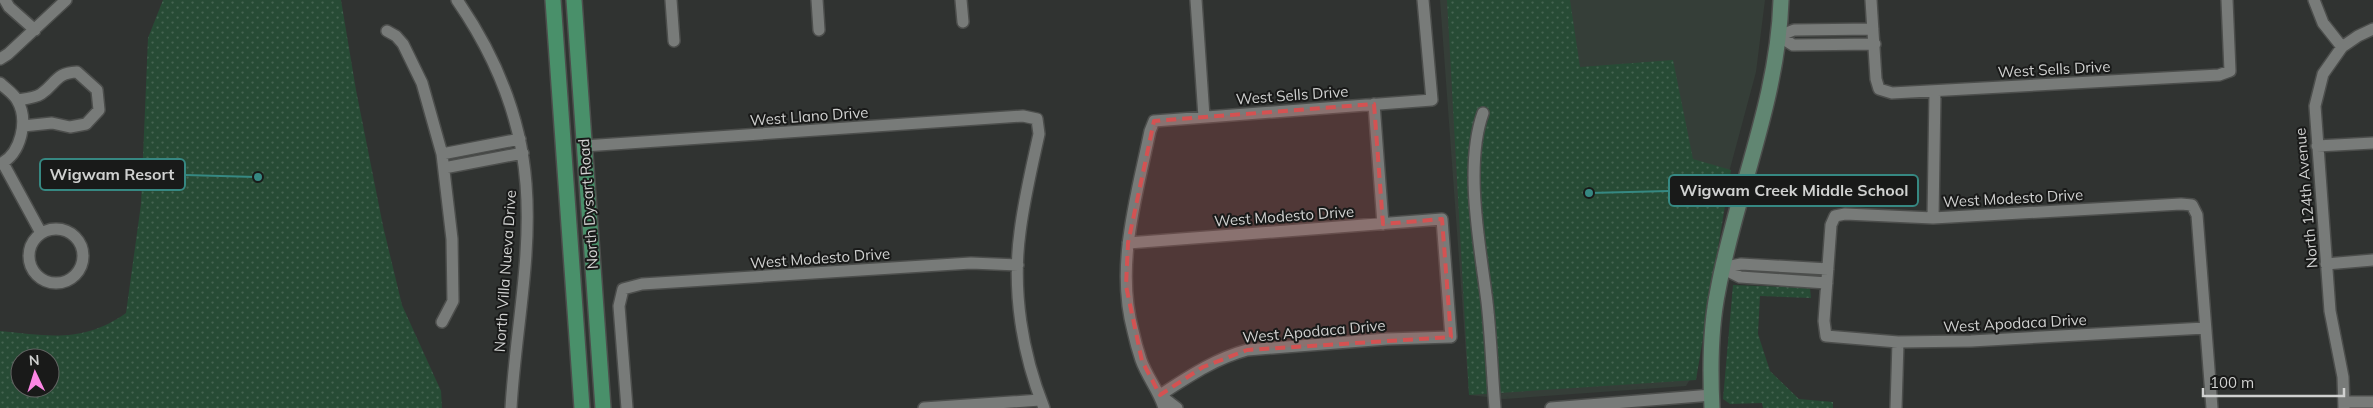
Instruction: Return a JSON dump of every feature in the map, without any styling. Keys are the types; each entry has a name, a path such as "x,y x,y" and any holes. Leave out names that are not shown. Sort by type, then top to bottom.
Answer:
{"main road":[{"name":"North Dysart Road","path":"553,0 582,408"},
{"name":"North Dysart Road","path":"574,0 603,408"}],"street":[{"path":"5,0 9,7 35,30"},
{"path":"0,59 35,30 66,0"},
{"name":"North Villa Nueva Drive","path":"457,0 480,36 499,75 520,139 522,153 526,185 526,236 511,408"},
{"path":"671,0 674,41"},
{"path":"817,0 819,30"},
{"path":"962,0 963,22"},
{"path":"1196,0 1204,117"},
{"name":"West Sells Drive","path":"1128,243 1150,131 1154,120 1432,100 1423,0"},
{"path":"1551,408 1712,402 1713,326 1722,268 1763,119 1778,36 1781,0"},
{"path":"1778,36 1792,45 1875,44 1871,0"},
{"name":"West Sells Drive","path":"1875,44 1876,79 1879,89 1892,93 2219,74 2230,71 2227,0"},
{"path":"2314,0 2323,23 2342,47"},
{"path":"1778,36 1794,30 1873,29"},
{"name":"North 124th Avenue","path":"2344,405 2343,377 2330,311 2315,106 2319,84 2328,64 2342,47 2373,29"},
{"path":"387,31 396,36 403,44 422,83 442,154 452,239 452,301 442,322"},
{"path":"18,100 40,95 54,80 65,73 77,72 97,90 99,110 86,124 70,127 52,123 23,126"},
{"path":"0,83 18,100 23,126 21,138 14,151 1,163 41,233"},
{"path":"1933,218 1935,92"},
{"path":"1374,104 1383,224"},
{"path":"1483,113 1478,128 1474,159 1480,264 1487,302 1495,408"},
{"name":"West Llano Drive","path":"584,146 1023,116 1036,119 1039,134 1020,233 1018,265"},
{"path":"442,154 520,139"},
{"path":"2317,146 2373,143"},
{"path":"444,168 522,153"},
{"name":"West Modesto Drive","path":"1828,269 1831,225 1835,216 1845,214 1933,218 2181,204 2192,206 2197,215 2206,328"},
{"name":"West Modesto Drive","path":"1128,243 1442,219 1451,337"},
{"path":"58,229 74,236 80,242 83,259 80,268 68,280 50,283 34,273 28,256 34,239 41,233 58,229"},
{"path":"1128,243 1126,286 1132,328 1142,361 1160,395 1164,408"},
{"path":"2326,264 2373,260"},
{"name":"West Modesto Drive","path":"627,408 620,306 624,289 642,284 971,263 1018,265"},
{"path":"1741,264 1828,269 1827,283 1740,277 1722,268 1741,264"},
{"path":"924,408 1042,404 1027,363 1020,316 1018,265"},
{"name":"West Apodaca Drive","path":"1827,283 1824,321 1826,336 1898,342 1971,341 2206,328"},
{"path":"2206,328 2212,408"},
{"name":"West Apodaca Drive","path":"1160,395 1203,367 1232,354 1247,350 1378,340 1451,337"},
{"path":"1896,408 1898,342"},
{"path":"1160,395 1177,408"},
{"path":"2344,405 2373,402"}],"highlighted area":[{"path":"1374,104 1383,224 1442,219 1451,337 1247,350 1203,367 1160,395 1142,361 1126,286 1128,243 1154,121"}],"shaded area":[{"path":"1440,0 1765,0 1756,72 1713,232 1697,368 1686,386 1504,399 1469,395"}],"green space":[{"path":"163,0 341,0 356,90 383,226 402,305 441,391 442,408 0,408 0,331 34,335 81,333 111,323 126,313 141,204 148,38"},
{"path":"1447,0 1570,0 1580,67 1673,60 1693,159 1731,170 1696,380 1469,395"},
{"path":"1733,285 1810,288 1811,298 1760,296 1758,334 1770,371 1799,399 1833,402 1833,408 1763,408 1762,403 1730,404 1723,399"}],"place":[{"name":"Wigwam Resort","path":"258,177"},
{"name":"Wigwam Creek Middle School","path":"1589,193"}]}
